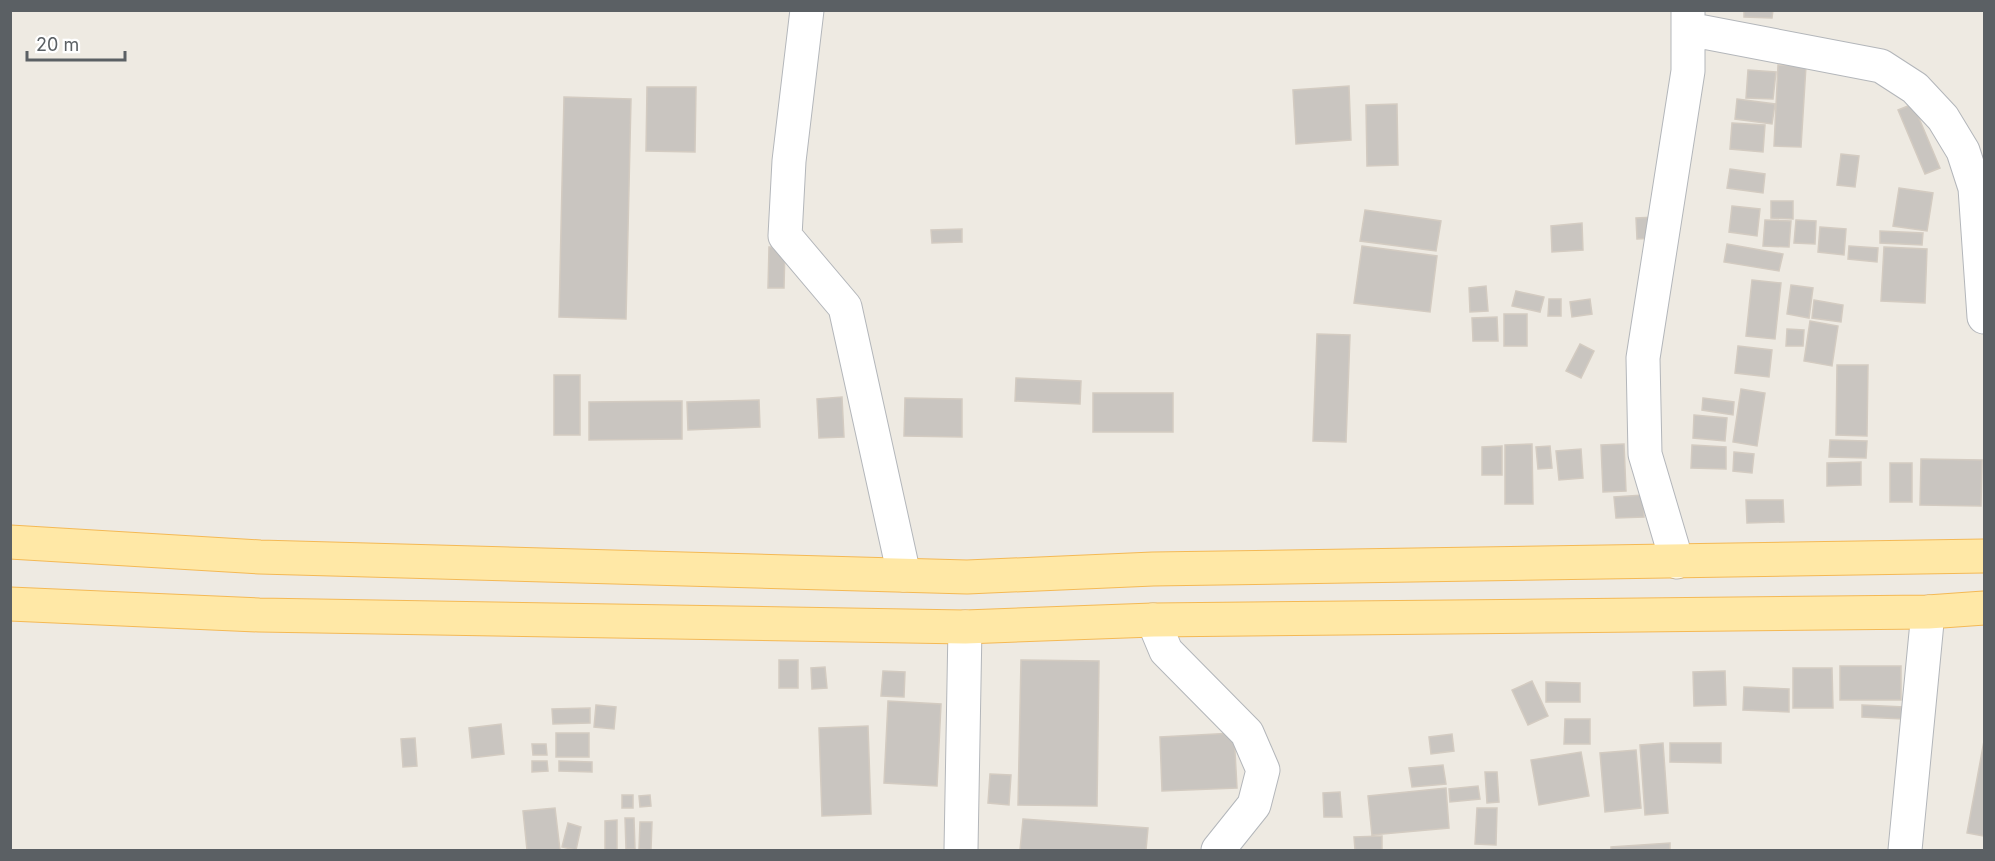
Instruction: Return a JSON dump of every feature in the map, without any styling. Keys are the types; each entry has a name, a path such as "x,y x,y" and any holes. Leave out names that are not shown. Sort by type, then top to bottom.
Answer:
{"main road":[{"path":"10,542 272,557 967,577 1153,569 1984,556"},
{"path":"10,604 271,615 965,627 1153,620 1928,612 1984,608"}],"street":[{"path":"807,10 789,161 785,236 844,308 904,575"},
{"path":"1677,562 1645,454 1643,358 1688,71 1688,20 1881,66 1915,88 1943,118 1963,151 1975,188 1984,317"},
{"path":"1905,850 1928,612"},
{"path":"1153,620 1166,651 1247,733 1263,770 1254,805 1218,850"},
{"path":"961,850 965,627"}],"building":[{"path":"1744,10 1773,10 1772,18 1744,17"},
{"path":"1778,65 1806,66 1801,147 1774,146"},
{"path":"1748,70 1776,72 1773,99 1746,98"},
{"path":"1349,86 1351,140 1296,144 1293,90"},
{"path":"647,87 696,87 695,152 646,151"},
{"path":"564,97 631,99 626,319 559,317"},
{"path":"1737,99 1775,104 1772,124 1735,119"},
{"path":"1397,104 1398,165 1367,166 1366,105"},
{"path":"1913,104 1940,168 1925,174 1898,110"},
{"path":"1732,123 1765,125 1763,152 1730,149"},
{"path":"1841,154 1859,156 1855,187 1837,185"},
{"path":"1730,169 1765,174 1763,193 1727,188"},
{"path":"1899,188 1933,193 1927,231 1893,226"},
{"path":"1771,201 1793,201 1793,219 1771,218"},
{"path":"1732,206 1760,209 1757,236 1729,232"},
{"path":"1365,210 1441,221 1436,251 1360,241"},
{"path":"1656,217 1657,238 1637,239 1636,218"},
{"path":"1765,220 1791,221 1789,247 1763,246"},
{"path":"1796,220 1816,221 1815,244 1794,243"},
{"path":"1582,223 1583,250 1552,252 1551,226"},
{"path":"1820,227 1846,229 1844,255 1818,252"},
{"path":"962,229 962,242 932,243 931,230"},
{"path":"1880,231 1923,233 1922,245 1880,243"},
{"path":"1727,244 1783,254 1779,271 1724,262"},
{"path":"1362,246 1437,256 1430,312 1354,303"},
{"path":"1849,246 1878,248 1877,262 1848,259"},
{"path":"769,247 785,247 784,288 768,288"},
{"path":"1884,247 1927,249 1925,303 1881,301"},
{"path":"1752,280 1781,283 1775,339 1746,336"},
{"path":"1791,285 1813,288 1809,318 1787,314"},
{"path":"1486,286 1488,311 1470,312 1469,288"},
{"path":"1516,291 1544,297 1540,312 1512,306"},
{"path":"1549,299 1561,299 1561,316 1548,316"},
{"path":"1590,299 1592,314 1572,317 1570,302"},
{"path":"1814,300 1843,305 1841,322 1812,318"},
{"path":"1504,314 1527,314 1527,346 1504,346"},
{"path":"1497,317 1498,341 1473,341 1472,318"},
{"path":"1810,321 1838,326 1832,366 1804,361"},
{"path":"1787,329 1804,330 1803,346 1786,346"},
{"path":"1317,334 1350,335 1346,442 1313,441"},
{"path":"1580,344 1594,351 1581,378 1566,371"},
{"path":"1738,346 1772,350 1769,377 1735,373"},
{"path":"1837,365 1868,365 1867,436 1836,435"},
{"path":"554,375 580,375 580,435 554,435"},
{"path":"1016,378 1081,381 1080,404 1015,401"},
{"path":"1741,389 1765,393 1757,446 1733,442"},
{"path":"1093,393 1173,393 1173,432 1093,432"},
{"path":"842,397 844,437 819,438 817,399"},
{"path":"905,398 962,399 962,437 904,436"},
{"path":"1703,398 1734,402 1733,415 1702,410"},
{"path":"759,400 760,427 688,430 687,402"},
{"path":"682,401 682,439 589,440 589,402"},
{"path":"1694,415 1727,418 1725,441 1693,438"},
{"path":"1830,440 1867,441 1866,458 1829,457"},
{"path":"1532,444 1533,504 1505,504 1505,445"},
{"path":"1624,444 1626,491 1603,492 1601,445"},
{"path":"1692,445 1726,447 1726,469 1691,468"},
{"path":"1502,446 1502,475 1482,475 1482,447"},
{"path":"1550,446 1552,468 1538,469 1536,447"},
{"path":"1581,449 1583,478 1559,480 1556,451"},
{"path":"1734,452 1754,454 1752,473 1733,471"},
{"path":"1921,459 1982,460 1981,506 1920,505"},
{"path":"1861,462 1861,485 1827,486 1827,463"},
{"path":"1890,463 1912,463 1912,502 1890,502"},
{"path":"1643,495 1644,517 1616,518 1614,497"},
{"path":"1746,500 1783,500 1784,522 1747,523"},
{"path":"779,660 798,660 798,688 779,688"},
{"path":"1021,660 1099,661 1097,806 1018,805"},
{"path":"1840,666 1901,666 1901,700 1840,700"},
{"path":"825,667 827,688 812,689 811,668"},
{"path":"1793,668 1832,668 1833,708 1793,708"},
{"path":"883,671 905,672 904,697 881,696"},
{"path":"1725,671 1726,705 1694,706 1693,672"},
{"path":"1532,681 1548,716 1528,725 1512,690"},
{"path":"1546,682 1580,683 1580,702 1546,702"},
{"path":"1744,687 1789,689 1789,712 1743,710"},
{"path":"888,701 941,704 937,786 884,783"},
{"path":"596,705 616,707 614,729 594,727"},
{"path":"1862,705 1904,707 1903,719 1862,717"},
{"path":"590,708 590,723 553,724 552,709"},
{"path":"1565,719 1590,719 1590,744 1564,744"},
{"path":"501,724 504,754 472,758 469,728"},
{"path":"868,726 871,814 822,816 819,728"},
{"path":"556,733 589,733 589,757 556,757"},
{"path":"1234,733 1237,788 1162,791 1160,737"},
{"path":"1452,734 1454,751 1431,754 1429,737"},
{"path":"415,738 417,766 403,767 401,739"},
{"path":"1984,741 1984,836 1967,833"},
{"path":"1663,743 1668,813 1645,815 1640,745"},
{"path":"1670,743 1721,743 1721,763 1670,762"},
{"path":"532,744 546,744 547,755 533,755"},
{"path":"1636,750 1641,808 1605,812 1600,753"},
{"path":"1581,752 1589,796 1539,805 1531,760"},
{"path":"532,761 547,761 548,771 532,772"},
{"path":"559,761 592,762 592,772 559,771"},
{"path":"1443,765 1446,784 1412,787 1409,768"},
{"path":"1485,772 1497,772 1499,802 1487,803"},
{"path":"990,774 1011,775 1009,805 988,803"},
{"path":"1478,786 1480,799 1450,802 1449,789"},
{"path":"1446,788 1449,828 1372,835 1368,796"},
{"path":"1340,792 1342,817 1324,817 1323,793"},
{"path":"622,795 633,795 633,808 622,808"},
{"path":"650,795 651,806 640,807 639,796"},
{"path":"555,808 560,850 527,850 523,811"},
{"path":"1477,808 1497,808 1496,845 1475,844"},
{"path":"625,818 634,818 635,849 626,849"},
{"path":"1023,819 1148,828 1146,850 1020,850"},
{"path":"617,820 617,850 605,850 605,821"},
{"path":"640,822 652,822 651,850 639,849"},
{"path":"568,823 581,827 576,850 562,847"},
{"path":"1382,836 1382,850 1355,850 1354,837"},
{"path":"1670,843 1670,850 1611,850 1611,847"}]}
